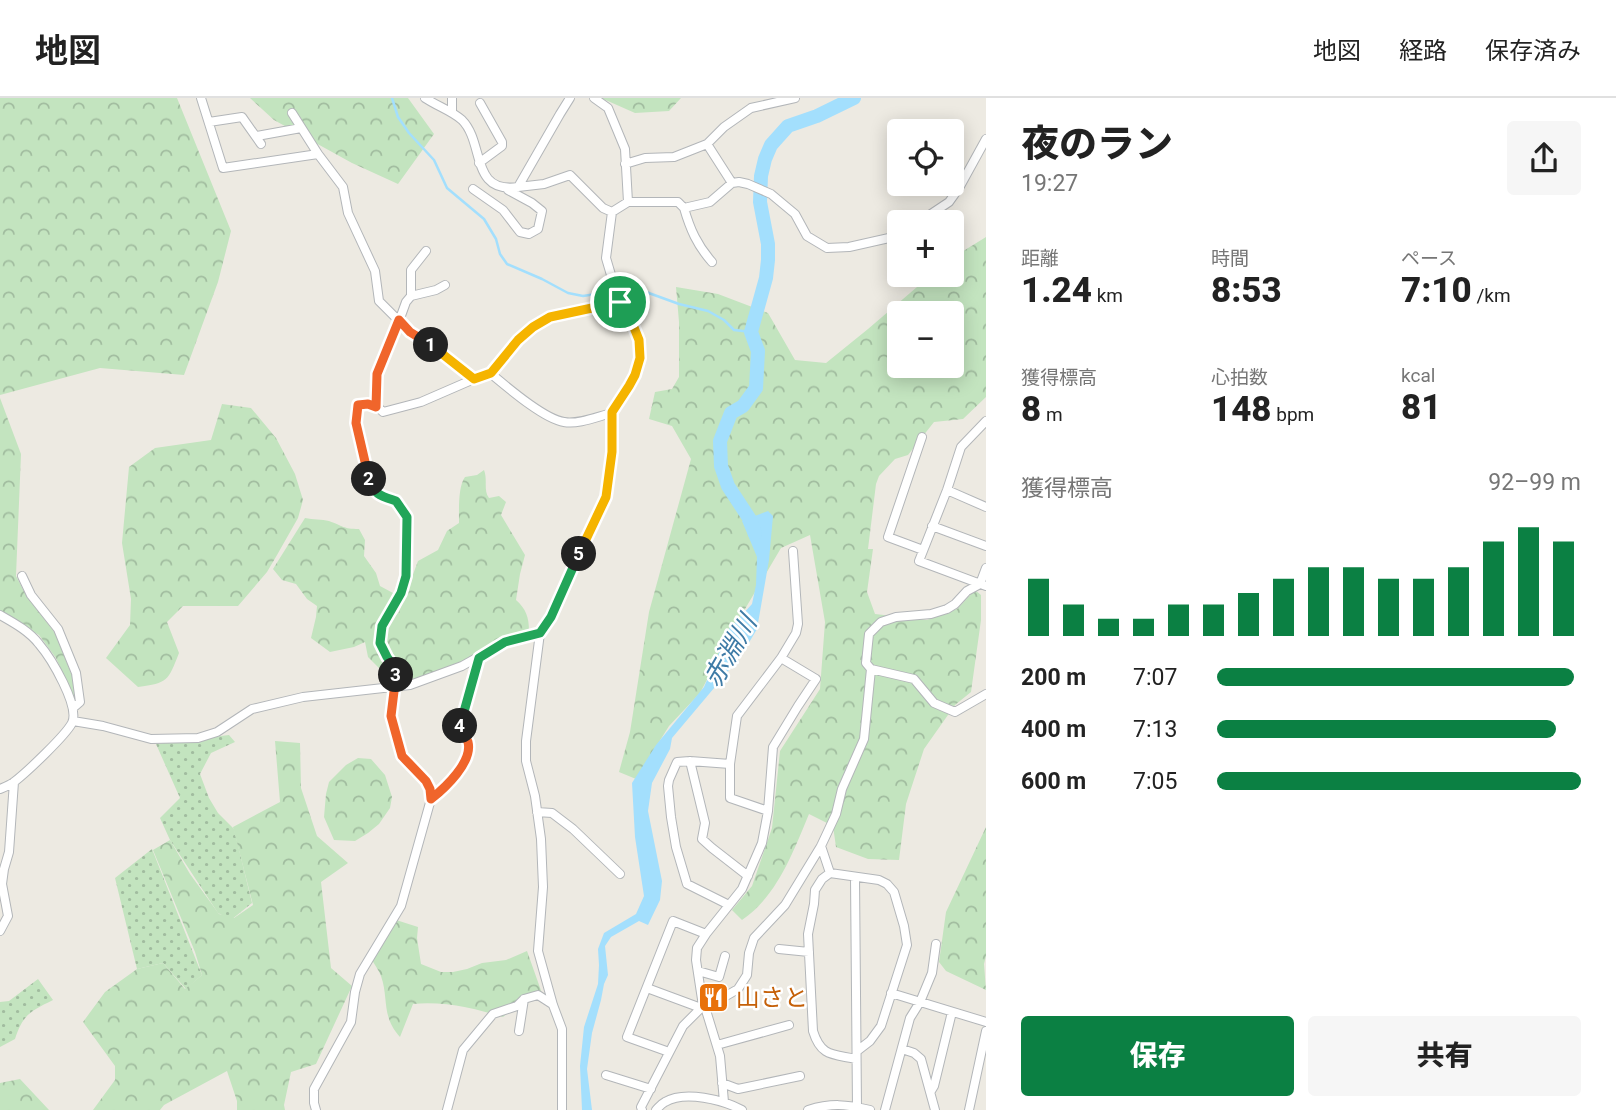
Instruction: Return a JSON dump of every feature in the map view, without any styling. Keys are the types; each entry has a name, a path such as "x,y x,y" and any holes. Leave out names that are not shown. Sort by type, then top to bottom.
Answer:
{"street":[{"path":"201,98 223,168 318,154"},
{"path":"425,98 452,112 464,122 487,179 542,211 538,229 529,234 520,232 503,211 473,189"},
{"path":"452,98 452,112"},
{"path":"518,187 570,98"},
{"path":"594,98 608,108 625,149 628,202"},
{"path":"625,164 645,158 674,157 707,144 724,127 751,108 795,98"},
{"path":"479,163 502,146 481,103"},
{"path":"292,113 343,187 348,213 375,271 379,301 410,332 474,379"},
{"path":"209,122 242,117 259,140 301,128"},
{"path":"937,210 949,202 982,155 986,139"},
{"path":"707,144 732,183"},
{"path":"505,188 544,184 570,175 603,208 612,212"},
{"path":"684,208 710,202 732,183 739,182 771,194 795,214 807,236 827,248 849,247 887,238"},
{"path":"612,212 628,202 678,202 684,208 689,228 699,247 712,262"},
{"path":"562,1110 562,1029 538,951 543,887 541,839 535,796 526,761 526,741 540,633 551,617 606,497 612,452 612,412 635,375 640,358 639,340 627,310 619,300 606,258 612,212"},
{"path":"411,296 411,270 426,251"},
{"path":"376,407 377,374 406,302 411,296 445,285"},
{"path":"316,1110 314,1089 351,1022 360,974 401,906 431,799 426,781 402,756 391,716 397,671 380,643 382,626 401,593 406,576 407,517 396,501 380,496 372,488 356,423 358,405 368,404 383,412 421,402 491,373 518,340 550,317 619,300"},
{"path":"491,373 526,401 565,422 587,420 612,412"},
{"path":"983,585 919,561 961,447 985,424"},
{"path":"922,437 888,537 923,550"},
{"path":"947,491 986,507"},
{"path":"933,526 986,546"},
{"path":"768,811 730,799 730,764 737,716 796,633 798,624 793,551"},
{"path":"983,585 986,568"},
{"path":"22,576 31,595 58,629 69,654 76,673 80,702 73,708"},
{"path":"983,585 967,591 947,609 881,622 869,634 866,663 871,668 914,679 934,703 955,712 986,694"},
{"path":"0,615 19,625 39,643 58,673 73,708 73,722 54,745 14,782 0,789"},
{"path":"73,722 103,726 151,738 198,738 217,732 243,714 264,705 303,696 394,687 420,681 479,658 505,642 540,633"},
{"path":"431,799 454,779 468,752 468,742 460,724 479,658"},
{"path":"724,1102 717,1045 703,1007 696,960 698,948 706,934 742,890 748,876 762,843 768,811 773,747 816,679 780,659"},
{"path":"642,1110 641,1107 683,1026 703,1007 738,989 747,975 748,953 754,938 785,905 821,845 836,814 842,789 864,738 871,668"},
{"path":"690,761 705,823 702,839 748,876"},
{"path":"729,905 687,884 677,847 667,786 677,762 730,764"},
{"path":"0,930 8,915 2,884 9,852 14,782"},
{"path":"537,812 552,813 573,829 620,874"},
{"path":"821,845 830,873"},
{"path":"830,873 855,877 879,880 894,892 907,945 881,1026 857,1055 830,1054 817,1044 813,1031 808,934 815,890 822,879 830,873"},
{"path":"855,877 857,1107"},
{"path":"669,1052 627,1037 673,921 706,934"},
{"path":"885,1110 910,1018 932,973 936,944"},
{"path":"779,949 809,952"},
{"path":"698,971 719,977 725,956"},
{"path":"647,988 703,1007"},
{"path":"891,993 986,1021"},
{"path":"447,1110 463,1050 494,1014 538,995 553,1005"},
{"path":"519,1031 524,999"},
{"path":"931,1091 952,1012"},
{"path":"717,1045 789,1025"},
{"path":"969,1110 986,1031"},
{"path":"902,1049 921,1059 935,1110"},
{"path":"606,1074 651,1089"},
{"path":"722,1083 737,1089 800,1076"},
{"path":"656,1110 664,1102 681,1097 712,1099 742,1110"},
{"path":"813,1109 825,1105 870,1110"}],"green space":[{"path":"0,98 177,98 231,231 218,282 184,375 100,368 0,395"},
{"path":"250,98 408,98 434,134 398,184 352,163 274,120"},
{"path":"601,98 681,98 669,111 635,113"},
{"path":"986,237 986,397 963,419 934,422 908,455 895,459 879,476 868,549 873,549 867,592 875,614 927,620 957,609 975,590 981,595 981,620 971,692 955,705 924,749 906,804 899,860 868,859 836,847 833,826 809,814 775,885 755,910 742,920 732,910 752,886 772,828 780,751 820,689 825,622 810,535 781,548 735,626 700,693 669,726 636,779 619,772 630,732 649,612 691,459 672,426 649,419 655,392 672,389 679,377 676,287 718,294 768,313 795,360 826,363 887,313 887,378 964,378 964,301 901,301 917,287 964,287 964,251"},
{"path":"0,398 21,454 16,576 26,595 55,633 73,678 77,699 74,698 56,658 39,635 0,612"},
{"path":"222,404 251,408 276,438 295,474 303,500 298,518 267,572 238,606 183,606 167,622 179,653 172,670 161,682 138,687 106,658 130,625 131,599 122,543 129,467 155,448 211,440"},
{"path":"484,470 487,495 489,498 499,496 506,502 501,515 525,555 516,600 526,614 529,631 495,643 473,657 443,670 400,684 398,667 386,643 388,624 399,612 418,561 438,550 447,531 459,523 460,492 465,477 477,475"},
{"path":"305,518 326,520 346,528 359,529 365,540 364,556 376,573 380,586 393,593 391,603 376,624 386,662 379,668 368,657 365,642 330,652 311,638 317,606 307,599 296,584 282,580 273,569"},
{"path":"229,735 235,742 211,753 200,774 218,813 234,829 252,903 231,920 218,913 170,840 160,818 180,798 156,744"},
{"path":"275,741 300,743 301,788 317,836 348,863 321,882 331,968 352,986 316,1064 291,1072 285,1110 237,1110 237,1101 227,1071 164,1105 160,1110 93,1110 115,1080 115,1066 83,1022 105,992 137,969 163,963 185,989 202,975 153,850 170,840 219,914 234,918 253,905 233,827 280,802"},
{"path":"358,758 371,759 385,775 392,797 390,808 379,824 355,841 334,840 324,817 329,782 346,765"},
{"path":"986,827 986,990 946,971 939,962 946,912"},
{"path":"152,849 202,975 186,989 163,963 137,969 115,878"},
{"path":"393,919 418,927 421,964 441,972 453,972 482,963 506,960 527,951 544,999 520,1003 503,1017 458,1006 413,1004 400,1037 390,1022 381,976 372,960"},
{"path":"38,979 53,1000 29,1014 15,1039 0,1047 0,1002 9,1001"},
{"path":"20,1079 49,1110 0,1110 0,1083"}],"water":[{"path":"768,511 773,516 769,560 757,629 741,656 672,738 670,749 652,783 648,811 662,881 660,900 648,925 639,921 611,937 605,946 608,975 592,1033 587,1069 592,1110 582,1110 580,1066 584,1027 598,984 598,949 604,933 636,914 644,896 635,837 632,783 656,745 704,687 729,629 752,604 757,557 742,521"}],"waterway":[{"path":"392,98 398,117 434,160 447,188 484,219 507,264 568,293 583,296 635,288 708,311 724,320 734,330 751,332"},
{"name":"赤淵川","path":"755,534 751,521 728,486 721,466 720,441 731,413 743,406 756,388 758,351 751,332 766,278 768,260 768,244 760,202 761,176 771,145 788,126 817,116 854,98"}],"place":[{"name":"山さと","path":"713,998"}],"route":[{"path":"620,302 627,310 639,340 640,358 635,375 612,412 612,452 606,497 551,617 540,633 505,642 479,658 460,724 468,742 468,752 454,779 431,799 426,781 402,756 391,716 397,671 380,643 382,626 401,593 406,576 407,517 396,501 380,496 372,488 356,423 358,405 376,407 377,374 399,320 410,332 474,379 491,373 518,340 550,317 620,302"}]}
